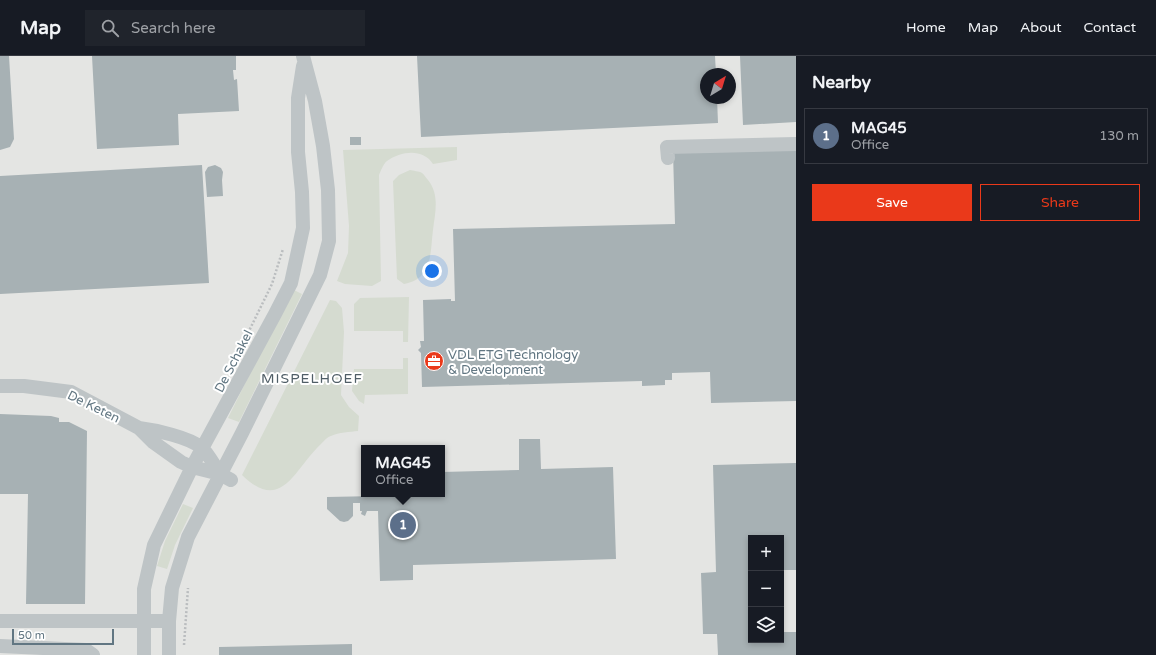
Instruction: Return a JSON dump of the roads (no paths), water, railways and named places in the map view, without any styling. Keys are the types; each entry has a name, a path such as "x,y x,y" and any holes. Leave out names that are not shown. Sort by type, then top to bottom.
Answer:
{"street":[{"name":"De Schakel","path":"144,655 144,589 154,545 192,467 276,314 291,283 302,228 302,192 298,152 298,98 303,59"},
{"name":"De Schakel","path":"169,655 169,621 172,588 188,537 226,477 246,425 320,275 329,241 328,190 323,146 315,101 303,59"},
{"path":"668,158 667,147 796,144"},
{"name":"De Keten","path":"0,386 24,386 71,392 153,442 181,462 192,467 226,477"},
{"name":"De Keten","path":"136,433 159,430 191,442 202,448 226,477"},
{"path":"0,621 169,621"},
{"path":"0,646 86,650 93,655"}],"place":[{"name":"VDL ETG Technology & Development","path":"434,361"},
{"name":"MAG45","path":"403,525"}],"district":[{"name":"MISPELHOEF","path":"312,378"}]}
